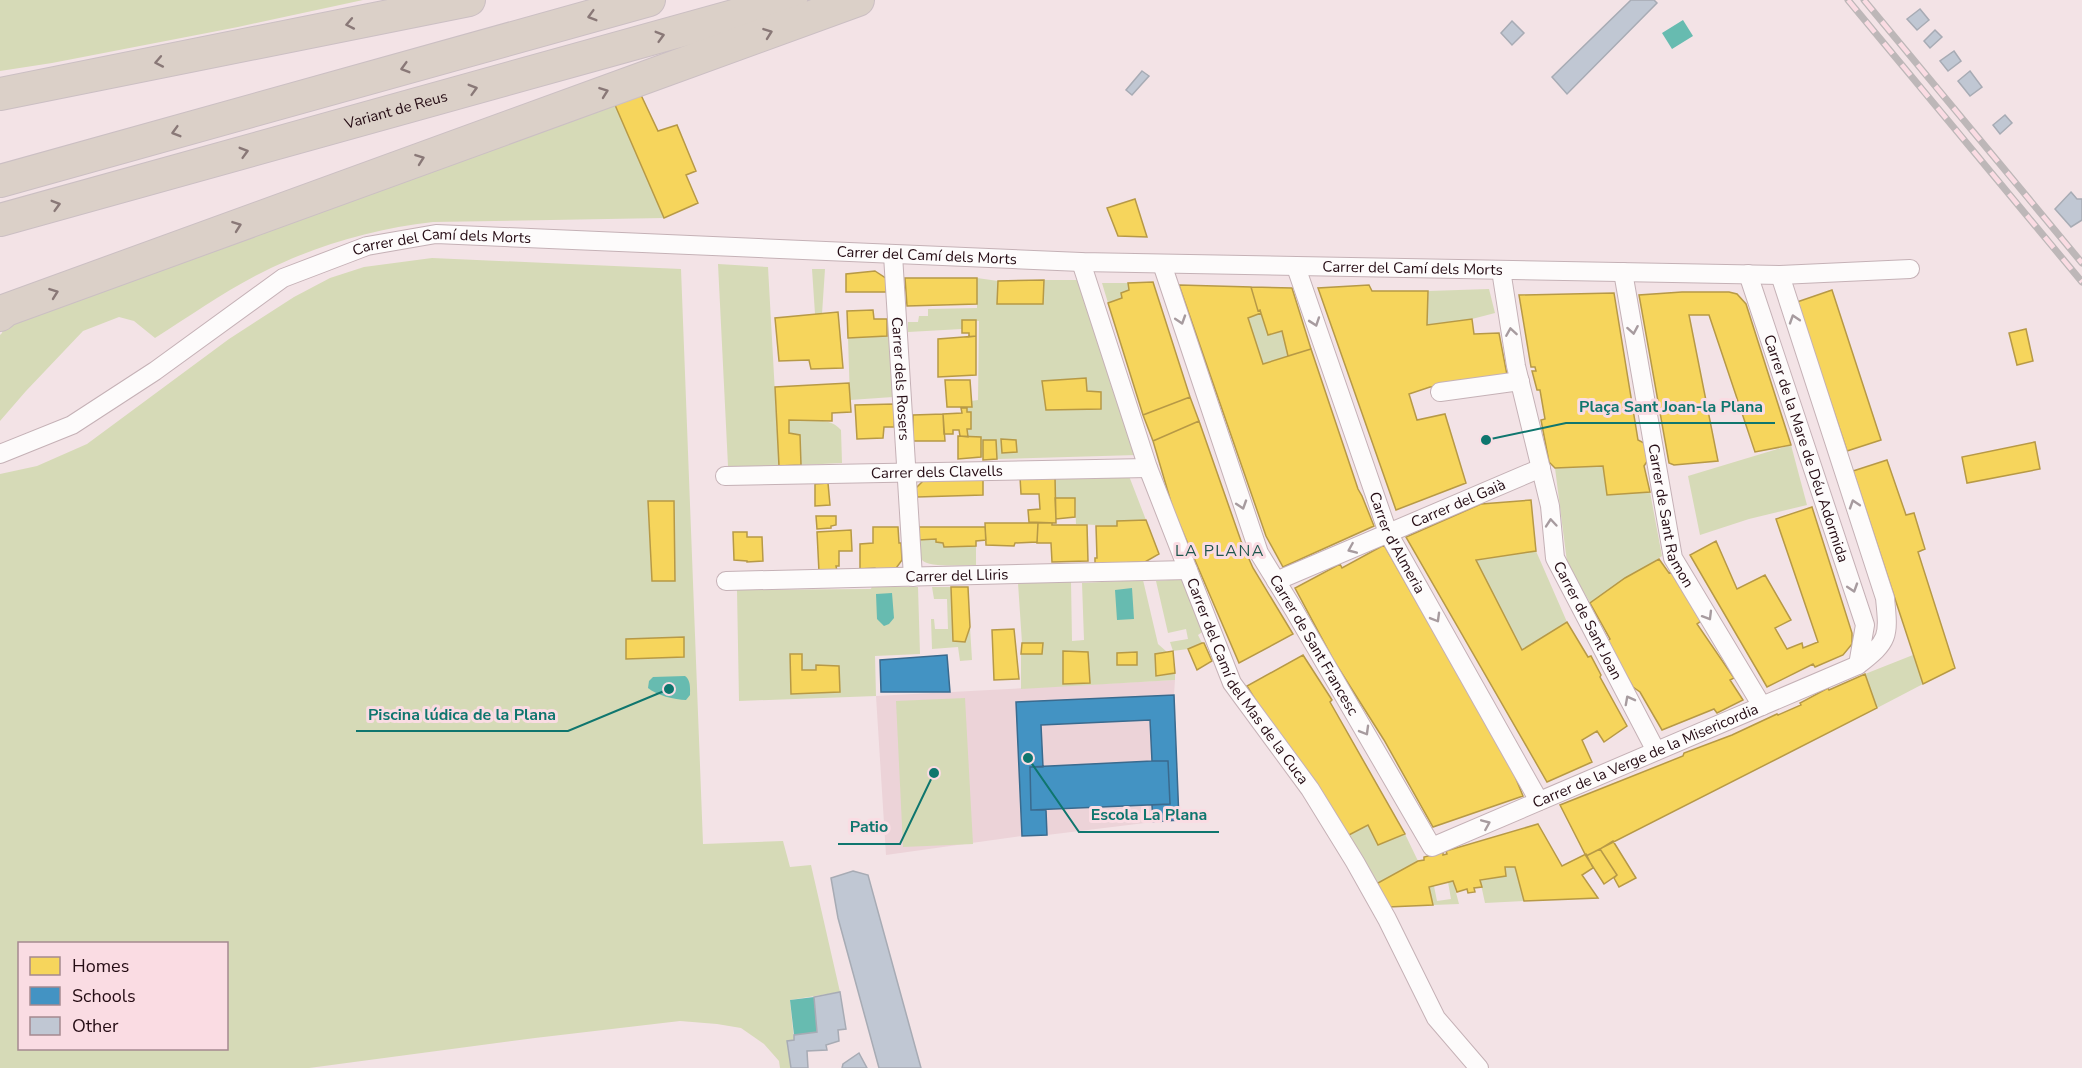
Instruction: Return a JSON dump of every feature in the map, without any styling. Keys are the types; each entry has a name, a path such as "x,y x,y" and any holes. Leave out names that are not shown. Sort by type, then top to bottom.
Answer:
{"highway":[{"path":"0,94 469,0"},
{"path":"0,182 649,0"},
{"name":"Variant de Reus","path":"0,220 791,0"},
{"path":"0,315 17,306 858,0"}],"street":[{"name":"Carrer del Camí dels Morts","path":"0,454 72,425 154,371 283,278 367,246 436,234 893,255 1162,264 1779,275 1910,269"},
{"name":"Carrer dels Rosers","path":"893,255 913,577"},
{"name":"Carrer del Camí del Mas de la Cuca","path":"1081,262 1148,468 1232,683 1310,789 1355,862 1436,1018 1479,1068"},
{"name":"Carrer de Sant Francesc","path":"1162,264 1259,553 1432,847"},
{"name":"Carrer d'Almeria","path":"1296,267 1388,533 1539,801"},
{"name":"Carrer de Sant Joan","path":"1501,270 1520,381 1550,506 1555,558 1656,751"},
{"name":"Carrer de Sant Ramon","path":"1623,272 1673,558 1762,706"},
{"name":"Carrer de la Mare de Déu Adormida","path":"1748,274 1865,625 1858,665"},
{"name":"Carrer de la Mare de Déu Adormida","path":"1779,275 1885,598 1888,628"},
{"path":"1440,392 1520,381"},
{"name":"Carrer dels Clavells","path":"725,476 1148,468"},
{"name":"Carrer del Gaià","path":"1276,581 1540,468"},
{"name":"Carrer del Lliris","path":"726,581 1188,570"},
{"path":"1858,665 1880,648 1888,628 1865,625"},
{"name":"Carrer de la Verge de la Misericordia","path":"1432,847 1858,665"}],"shaded area":[{"path":"0,0 363,0 238,27 0,71"},
{"path":"1683,20 1693,36 1672,49 1662,33"},
{"path":"615,105 664,218 433,222 389,229 324,246 248,280 155,338 134,321 119,317 83,331 0,421 0,335 4,324"},
{"path":"432,258 681,269 703,844 783,841 790,867 811,865 840,992 790,1000 794,1040 787,1041 791,1068 780,1068 779,1061 764,1044 741,1028 680,1021 309,1068 0,1068 0,474 37,466 87,444 229,339 294,297 330,278 364,267"},
{"path":"718,264 768,267 779,466 728,466"},
{"path":"812,269 825,269 822,314 815,314"},
{"path":"977,278 998,281 998,304 1043,304 1044,280 1080,280 1137,455 997,459 983,440 983,457 981,457 981,437 968,437 967,408 958,407 971,407 971,401 978,400 979,321 962,320 962,329 908,332 908,322 918,322 919,316 928,316 928,309 977,308"},
{"path":"1102,283 1128,283 1129,290 1121,293 1122,298 1108,303"},
{"path":"1489,289 1495,313 1472,319 1427,325 1428,291"},
{"path":"1261,313 1268,335 1282,331 1288,356 1263,364 1248,318"},
{"path":"890,337 893,397 850,400 848,338"},
{"path":"789,420 824,421 841,430 842,463 801,465 800,435 789,433"},
{"path":"1791,445 1807,505 1749,519 1700,535 1688,476"},
{"path":"1603,466 1607,495 1650,492 1662,556 1590,603 1567,562 1555,468"},
{"path":"1129,476 1146,520 1118,521 1117,526 1076,524 1075,498 1055,498 1055,477"},
{"path":"936,539 936,542 943,543 944,547 976,546 976,565 926,563 920,555 918,540"},
{"path":"1536,551 1567,622 1522,650 1476,560"},
{"path":"1184,579 1205,630 1198,635 1202,643 1188,649 1173,651 1170,642 1188,639 1186,629 1168,633 1156,581"},
{"path":"1143,580 1158,644 1167,652 1155,654 1156,676 1175,673 1175,680 1021,689 1021,654 1042,654 1043,643 1022,643 1018,583 1071,581 1072,641 1084,640 1082,583"},
{"path":"872,586 918,587 920,654 875,656 876,696 739,701 737,590 871,589"},
{"path":"932,587 951,587 953,641 965,641 970,627 972,660 960,661 958,647 932,649 931,619 934,619 935,629 948,629 947,599 934,599"},
{"path":"1132,588 1134,619 1117,620 1115,590"},
{"path":"892,593 894,618 884,626 877,619 876,594"},
{"path":"1913,655 1923,684 1877,708 1865,674"},
{"path":"685,676 690,687 690,695 686,700 666,697 648,688 649,681 653,677"},
{"path":"1175,680 1179,820 1021,836 886,855 876,696"},
{"path":"965,698 973,844 903,847 896,701"},
{"path":"1368,825 1379,845 1405,834 1418,861 1376,884 1347,836"},
{"path":"1505,867 1515,867 1524,901 1485,903 1480,880"},
{"path":"1453,881 1459,904 1433,905 1429,887 1434,886 1437,901 1451,899 1448,882"},
{"path":"814,997 817,1032 794,1035 790,1000"}],"building: Homes":[{"path":"641,95 658,131 677,125 696,171 686,175 698,203 664,218 615,105"},
{"path":"1135,199 1147,237 1118,236 1107,208"},
{"path":"875,271 887,279 886,292 846,292 846,274"},
{"path":"905,278 977,278 977,304 907,306"},
{"path":"1044,280 1043,304 997,304 998,281"},
{"path":"1153,282 1190,397 1143,415 1108,303 1122,298 1121,293 1129,290 1128,283"},
{"path":"1179,285 1251,287 1258,311 1260,310 1261,313 1248,318 1263,364 1311,349 1358,489 1374,526 1283,567 1266,536"},
{"path":"1369,285 1372,291 1428,291 1427,325 1472,319 1474,334 1499,333 1508,380 1430,387 1409,394 1417,420 1445,414 1466,483 1396,510 1318,288"},
{"path":"1251,287 1292,288 1311,349 1288,356 1282,331 1268,335"},
{"path":"1832,290 1881,440 1847,451 1797,302"},
{"path":"1729,292 1737,294 1746,304 1791,445 1755,452 1709,315 1689,315 1718,461 1674,465 1669,463 1639,295"},
{"path":"1614,293 1638,440 1644,443 1648,460 1644,466 1650,492 1607,495 1603,466 1555,468 1549,462 1541,420 1545,419 1540,390 1537,390 1532,371 1536,371 1535,367 1531,367 1519,295"},
{"path":"873,310 874,319 887,319 887,336 848,338 847,311"},
{"path":"838,312 843,368 811,369 809,360 779,361 775,318"},
{"path":"962,320 976,320 976,336 969,337 969,333 962,333"},
{"path":"2026,329 2033,361 2017,365 2009,333"},
{"path":"976,336 976,375 938,377 938,339"},
{"path":"1086,378 1087,391 1101,392 1101,409 1046,410 1042,381"},
{"path":"945,380 970,380 972,407 947,407"},
{"path":"849,383 851,412 832,413 832,421 789,420 789,433 800,435 801,465 779,466 775,387"},
{"path":"1190,397 1199,421 1153,441 1143,415"},
{"path":"894,404 894,427 884,427 883,438 857,439 855,405"},
{"path":"961,408 967,408 967,412 971,412 971,429 967,429 968,437 960,436 959,430 953,430 953,434 944,434 943,414 962,413"},
{"path":"943,414 945,441 913,441 913,415"},
{"path":"1199,421 1241,541 1253,568 1293,634 1239,663 1173,509 1153,441"},
{"path":"958,436 981,437 981,457 958,459"},
{"path":"1001,439 1016,440 1017,452 1002,453"},
{"path":"983,440 996,440 997,459 983,460"},
{"path":"2035,442 2040,469 1967,483 1962,457"},
{"path":"1887,460 1906,515 1914,513 1925,549 1918,552 1955,668 1923,684 1853,471"},
{"path":"1020,477 1055,477 1056,523 1029,522 1028,510 1040,509 1039,494 1021,494"},
{"path":"983,478 983,495 917,497 916,488 924,480"},
{"path":"828,483 830,505 815,506 815,484"},
{"path":"1055,498 1075,498 1075,517 1056,519"},
{"path":"1531,500 1536,551 1476,560 1522,650 1567,622 1588,657 1591,656 1627,726 1604,742 1597,731 1582,740 1592,762 1547,782 1406,537 1481,504"},
{"path":"648,501 674,501 675,581 652,581"},
{"path":"1812,507 1852,633 1852,644 1843,655 1815,667 1813,664 1767,687 1690,555 1716,541 1737,589 1765,575 1791,620 1775,628 1787,649 1802,643 1803,648 1818,642 1776,519"},
{"path":"816,516 836,516 836,525 831,528 817,529"},
{"path":"1146,520 1159,554 1145,562 1095,564 1095,558 1097,558 1096,526 1117,526 1117,521"},
{"path":"985,523 1038,523 1037,542 1015,543 1014,546 986,545"},
{"path":"1038,523 1087,525 1088,561 1052,562 1051,543 1037,543"},
{"path":"873,527 898,527 902,560 894,571 876,571 875,568 860,569 860,544 873,543"},
{"path":"917,527 985,527 986,540 976,541 976,546 944,547 943,543 936,542 936,539 918,540"},
{"path":"851,530 852,551 839,551 837,571 819,572 817,532"},
{"path":"733,532 747,532 747,537 762,537 763,561 734,560"},
{"path":"1384,545 1512,769 1523,796 1433,827 1384,740 1334,661 1295,588 1340,564 1342,568"},
{"path":"1659,559 1669,573 1671,572 1701,621 1697,624 1734,678 1730,680 1743,700 1717,713 1714,709 1662,730 1606,641 1610,639 1590,603 1625,578"},
{"path":"951,587 968,587 970,627 965,642 953,641"},
{"path":"1014,629 1019,679 994,680 992,630"},
{"path":"684,637 684,657 626,659 626,639"},
{"path":"1022,643 1043,643 1042,654 1021,654"},
{"path":"1202,643 1212,661 1197,670 1188,649"},
{"path":"1063,651 1088,652 1090,683 1063,684"},
{"path":"1173,651 1175,673 1156,676 1155,654"},
{"path":"1137,652 1137,665 1117,665 1117,653"},
{"path":"790,654 802,654 802,670 816,670 816,665 839,666 840,692 791,694"},
{"path":"1303,655 1332,700 1330,702 1405,834 1378,845 1368,825 1347,836 1247,686"},
{"path":"1865,674 1877,708 1586,856 1560,805 1732,735 1801,705 1800,703 1828,688 1829,690"},
{"path":"1538,824 1562,866 1586,854 1593,868 1582,875 1598,898 1524,901 1515,867 1505,867 1506,876 1480,880 1482,887 1474,888 1475,892 1468,893 1467,889 1457,892 1453,881 1429,887 1433,905 1388,907 1376,884 1424,860 1424,857 1443,852 1443,855 1447,854 1446,851"},
{"path":"1613,841 1636,878 1619,887 1614,878 1617,875 1600,849"},
{"path":"1600,849 1617,875 1604,884 1586,856"}],"building: Schools":[{"path":"947,655 950,692 881,692 880,660"},
{"path":"1174,695 1179,820 1153,822 1152,805 1170,804 1168,761 1152,761 1150,720 1041,725 1043,767 1030,767 1031,810 1046,810 1047,835 1022,836 1016,702"},
{"path":"1168,761 1170,804 1031,810 1030,767"}],"building: Other":[{"path":"1631,0 1654,0 1657,3 1567,94 1552,77"},
{"path":"1920,9 1929,20 1917,30 1907,19"},
{"path":"1512,21 1524,33 1512,45 1501,33"},
{"path":"1935,30 1942,37 1930,48 1924,41"},
{"path":"1954,51 1961,61 1948,71 1940,61"},
{"path":"1142,71 1149,76 1132,95 1126,90"},
{"path":"1970,71 1982,87 1970,96 1958,81"},
{"path":"2005,115 2012,123 2000,134 1993,125"},
{"path":"2071,192 2077,199 2082,199 2082,220 2071,227 2055,209"},
{"path":"853,871 868,875 921,1068 879,1068 838,918 831,878"},
{"path":"840,992 846,1029 838,1030 839,1041 826,1045 827,1050 807,1051 808,1068 791,1068 787,1041 794,1040 794,1035 817,1032 814,997"},
{"path":"859,1053 867,1068 842,1068 843,1064"}],"railway":[{"path":"1848,0 2082,282"},
{"path":"1864,0 2082,263"}],"place":[{"name":"Plaça Sant Joan-la Plana","path":"1486,440"},
{"name":"Piscina lúdica de la Plana","path":"669,689"},
{"name":"Escola La Plana","path":"1028,758"},
{"name":"Patio","path":"934,773"}],"district":[{"name":"LA PLANA","path":"1220,551"}]}
